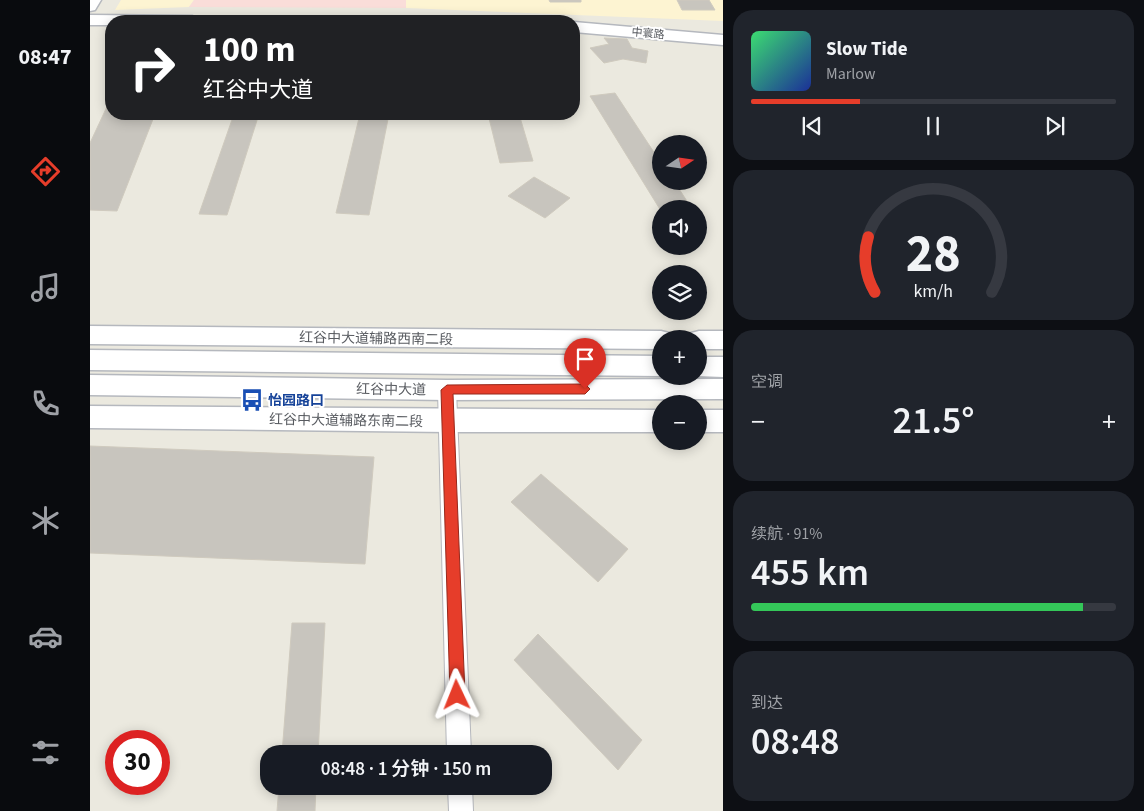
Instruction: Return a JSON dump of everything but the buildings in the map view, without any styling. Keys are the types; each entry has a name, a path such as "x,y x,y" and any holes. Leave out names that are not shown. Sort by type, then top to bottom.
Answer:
{"street":[{"path":"90,7 94,0"},
{"path":"90,20 105,20"},
{"name":"中寰路","path":"580,28 723,40"},
{"name":"红谷中大道辅路西南二段","path":"90,335 652,340"},
{"path":"707,340 723,340"},
{"name":"红谷中大道","path":"90,360 652,366"},
{"path":"707,367 723,367"},
{"name":"红谷中大道","path":"90,385 447,390 723,389"},
{"path":"447,390 459,745"},
{"name":"红谷中大道辅路东南二段","path":"90,417 652,421"},
{"path":"707,421 723,422"},
{"path":"460,795 461,811"}],"shaded area":[{"path":"121,0 194,0 189,7 115,10"},
{"path":"194,0 406,0 406,8 189,7"},
{"path":"406,0 723,0 723,21 580,15 406,8"}],"place":[{"name":"怡园路口","path":"252,400"}],"route":[{"path":"457,695 447,390 585,389"}]}
